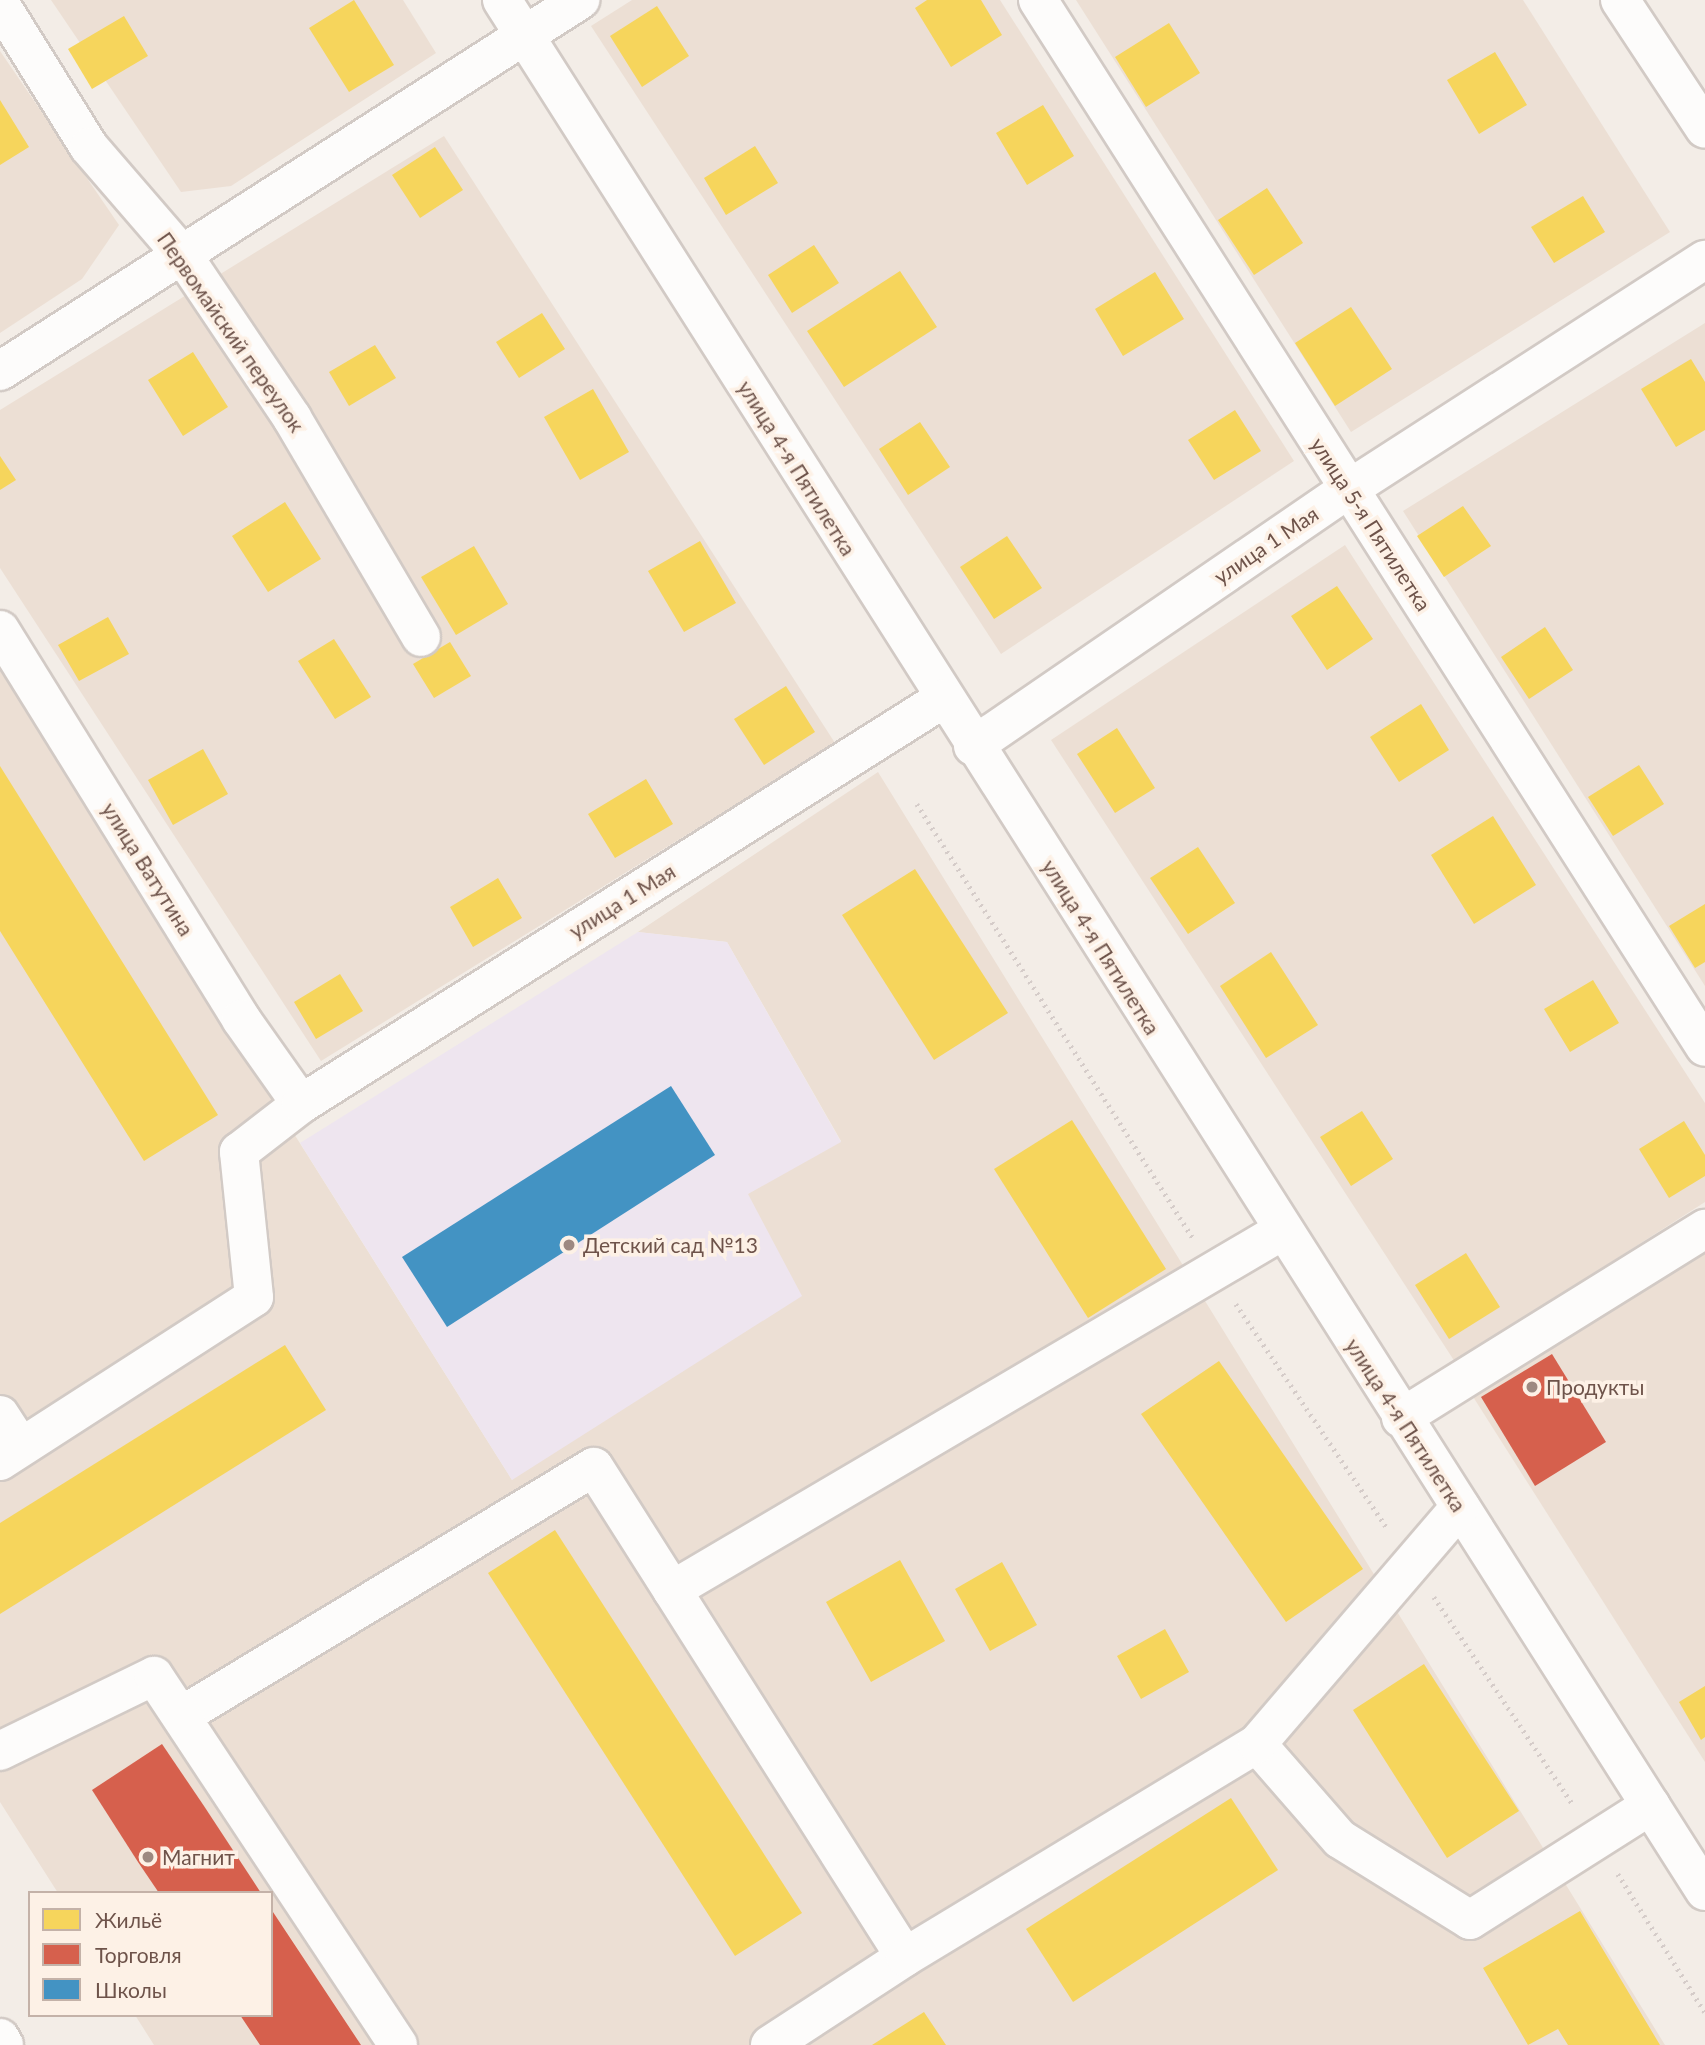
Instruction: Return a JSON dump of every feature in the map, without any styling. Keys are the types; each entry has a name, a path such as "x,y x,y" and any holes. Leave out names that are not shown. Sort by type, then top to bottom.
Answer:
{"street":[{"name":"улица 4-я Пятилетка","path":"502,0 943,699 1705,1891"},
{"path":"0,371 184,257 580,0"},
{"name":"улица 5-я Пятилетка","path":"1038,0 1705,1047"},
{"path":"1620,0 1705,129"},
{"name":"Первомайский переулок","path":"0,4 89,147 184,257 292,418 421,637"},
{"name":"улица 1 Мая","path":"973,746 1349,489 1705,260"},
{"name":"улица Ватутина","path":"0,630 242,1019 301,1104"},
{"name":"улица 1 Мая","path":"10,1454 254,1297 239,1152 301,1104 943,699"},
{"path":"1401,1418 1705,1229"},
{"path":"672,1590 1282,1231"},
{"path":"0,1415 10,1454"},
{"path":"181,1716 594,1466 905,1957"},
{"path":"770,2045 905,1957 1257,1744 1460,1507"},
{"path":"0,1751 155,1676 398,2045"},
{"path":"1257,1744 1340,1839 1470,1920 1651,1805"},
{"path":"0,2039 4,2045"}],"path":[{"path":"917,804 1213,1271 1596,1839 1705,2012"}],"shaded area":[{"path":"51,0 403,0 436,53 231,186 181,192"},
{"path":"632,0 1000,0 1294,461 1001,654 591,26"},
{"path":"1076,0 1523,0 1670,232 1351,432"},
{"path":"0,51 119,225 82,279 0,333"},
{"path":"444,136 835,743 321,1061 0,568 0,410"},
{"path":"1705,323 1705,986 1403,511"},
{"path":"1345,545 1705,1103 1705,1202 1455,1362 1051,740"},
{"path":"0,667 512,1480 747,1194 841,1141 727,942 638,932 878,772 1665,2045 154,2045 136,2017 273,2017 273,1891 57,1891 0,1802"},
{"name":"Детский сад №13","path":"638,932 727,942 841,1142 748,1194 802,1296 512,1480 300,1143"},
{"path":"1705,1253 1705,1762 1470,1392"}],"building: Жильё":[{"path":"354,0 394,65 349,92 309,28"},
{"path":"927,0 981,0 1002,35 951,67 915,8"},
{"path":"657,6 689,56 642,87 610,36"},
{"path":"124,16 148,56 92,89 68,49"},
{"path":"1169,23 1200,73 1146,107 1115,57"},
{"path":"1495,52 1527,105 1479,134 1447,80"},
{"path":"0,100 29,147 0,165"},
{"path":"1043,105 1074,156 1027,185 996,133"},
{"path":"755,146 778,183 726,215 704,178"},
{"path":"435,147 463,190 420,218 392,175"},
{"path":"1267,188 1303,243 1254,275 1218,220"},
{"path":"1583,196 1605,232 1554,263 1531,227"},
{"path":"814,245 839,283 792,313 768,275"},
{"path":"900,271 937,327 844,387 807,331"},
{"path":"1155,272 1184,319 1123,356 1095,309"},
{"path":"1351,307 1392,369 1335,406 1295,343"},
{"path":"542,313 565,349 519,378 496,342"},
{"path":"375,345 396,378 349,406 329,372"},
{"path":"193,352 228,407 183,436 148,380"},
{"path":"1691,359 1705,382 1705,430 1676,447 1641,389"},
{"path":"593,389 629,452 580,480 544,417"},
{"path":"1235,410 1261,451 1214,480 1188,440"},
{"path":"920,422 950,467 908,495 879,449"},
{"path":"0,456 16,480 0,490"},
{"path":"285,502 321,559 268,592 232,536"},
{"path":"1463,506 1491,546 1444,577 1417,536"},
{"path":"1007,536 1042,588 994,619 960,567"},
{"path":"700,541 736,603 684,632 648,571"},
{"path":"474,546 508,604 456,635 421,577"},
{"path":"1337,586 1373,639 1327,670 1291,616"},
{"path":"108,617 129,654 79,681 58,645"},
{"path":"1545,627 1573,670 1529,699 1501,657"},
{"path":"334,639 371,697 335,719 298,661"},
{"path":"450,642 471,676 434,698 413,664"},
{"path":"786,686 815,732 764,765 734,719"},
{"path":"1421,704 1449,750 1399,782 1370,737"},
{"path":"1117,728 1155,788 1115,813 1077,754"},
{"path":"203,749 228,794 173,825 148,780"},
{"path":"1639,765 1664,804 1613,836 1588,797"},
{"path":"0,766 218,1115 144,1161 0,931"},
{"path":"646,779 673,824 615,858 588,814"},
{"path":"1493,816 1536,885 1474,924 1431,855"},
{"path":"1198,847 1235,903 1188,934 1150,878"},
{"path":"915,869 1008,1013 934,1060 842,915"},
{"path":"498,878 522,918 473,947 450,907"},
{"path":"1705,904 1705,962 1695,968 1669,926"},
{"path":"1271,952 1318,1025 1266,1058 1220,986"},
{"path":"340,974 363,1011 316,1039 294,1002"},
{"path":"1593,980 1619,1023 1570,1052 1544,1009"},
{"path":"1362,1111 1393,1159 1351,1186 1320,1137"},
{"path":"1072,1120 1166,1269 1088,1318 994,1169"},
{"path":"1684,1121 1705,1155 1705,1176 1669,1198 1639,1149"},
{"path":"1466,1253 1500,1307 1449,1339 1415,1285"},
{"path":"285,1345 326,1410 0,1614 0,1523"},
{"path":"1219,1361 1363,1569 1286,1622 1141,1414"},
{"path":"555,1530 802,1913 735,1956 488,1573"},
{"path":"900,1560 945,1641 871,1682 826,1602"},
{"path":"1002,1562 1037,1625 990,1651 955,1589"},
{"path":"1165,1629 1189,1672 1141,1699 1117,1656"},
{"path":"1424,1664 1519,1811 1447,1858 1353,1710"},
{"path":"1705,1686 1705,1737 1701,1740 1679,1702"},
{"path":"1231,1798 1278,1870 1073,2002 1026,1929"},
{"path":"1580,1911 1660,2045 1568,2045 1558,2029 1528,2045 1483,1968"},
{"path":"924,2012 946,2045 872,2045"}],"building: Торговля":[{"path":"1552,1354 1606,1442 1535,1486 1481,1397"},
{"path":"162,1744 260,1891 158,1891 92,1790"},
{"path":"273,1912 361,2045 260,2045 241,2017 273,2017"}],"building: Школы":[{"path":"671,1086 715,1155 447,1327 402,1257"}],"place":[{"name":"Детский сад №13","path":"569,1245"},
{"name":"Продукты","path":"1532,1387"},
{"name":"Магнит","path":"148,1857"}]}
